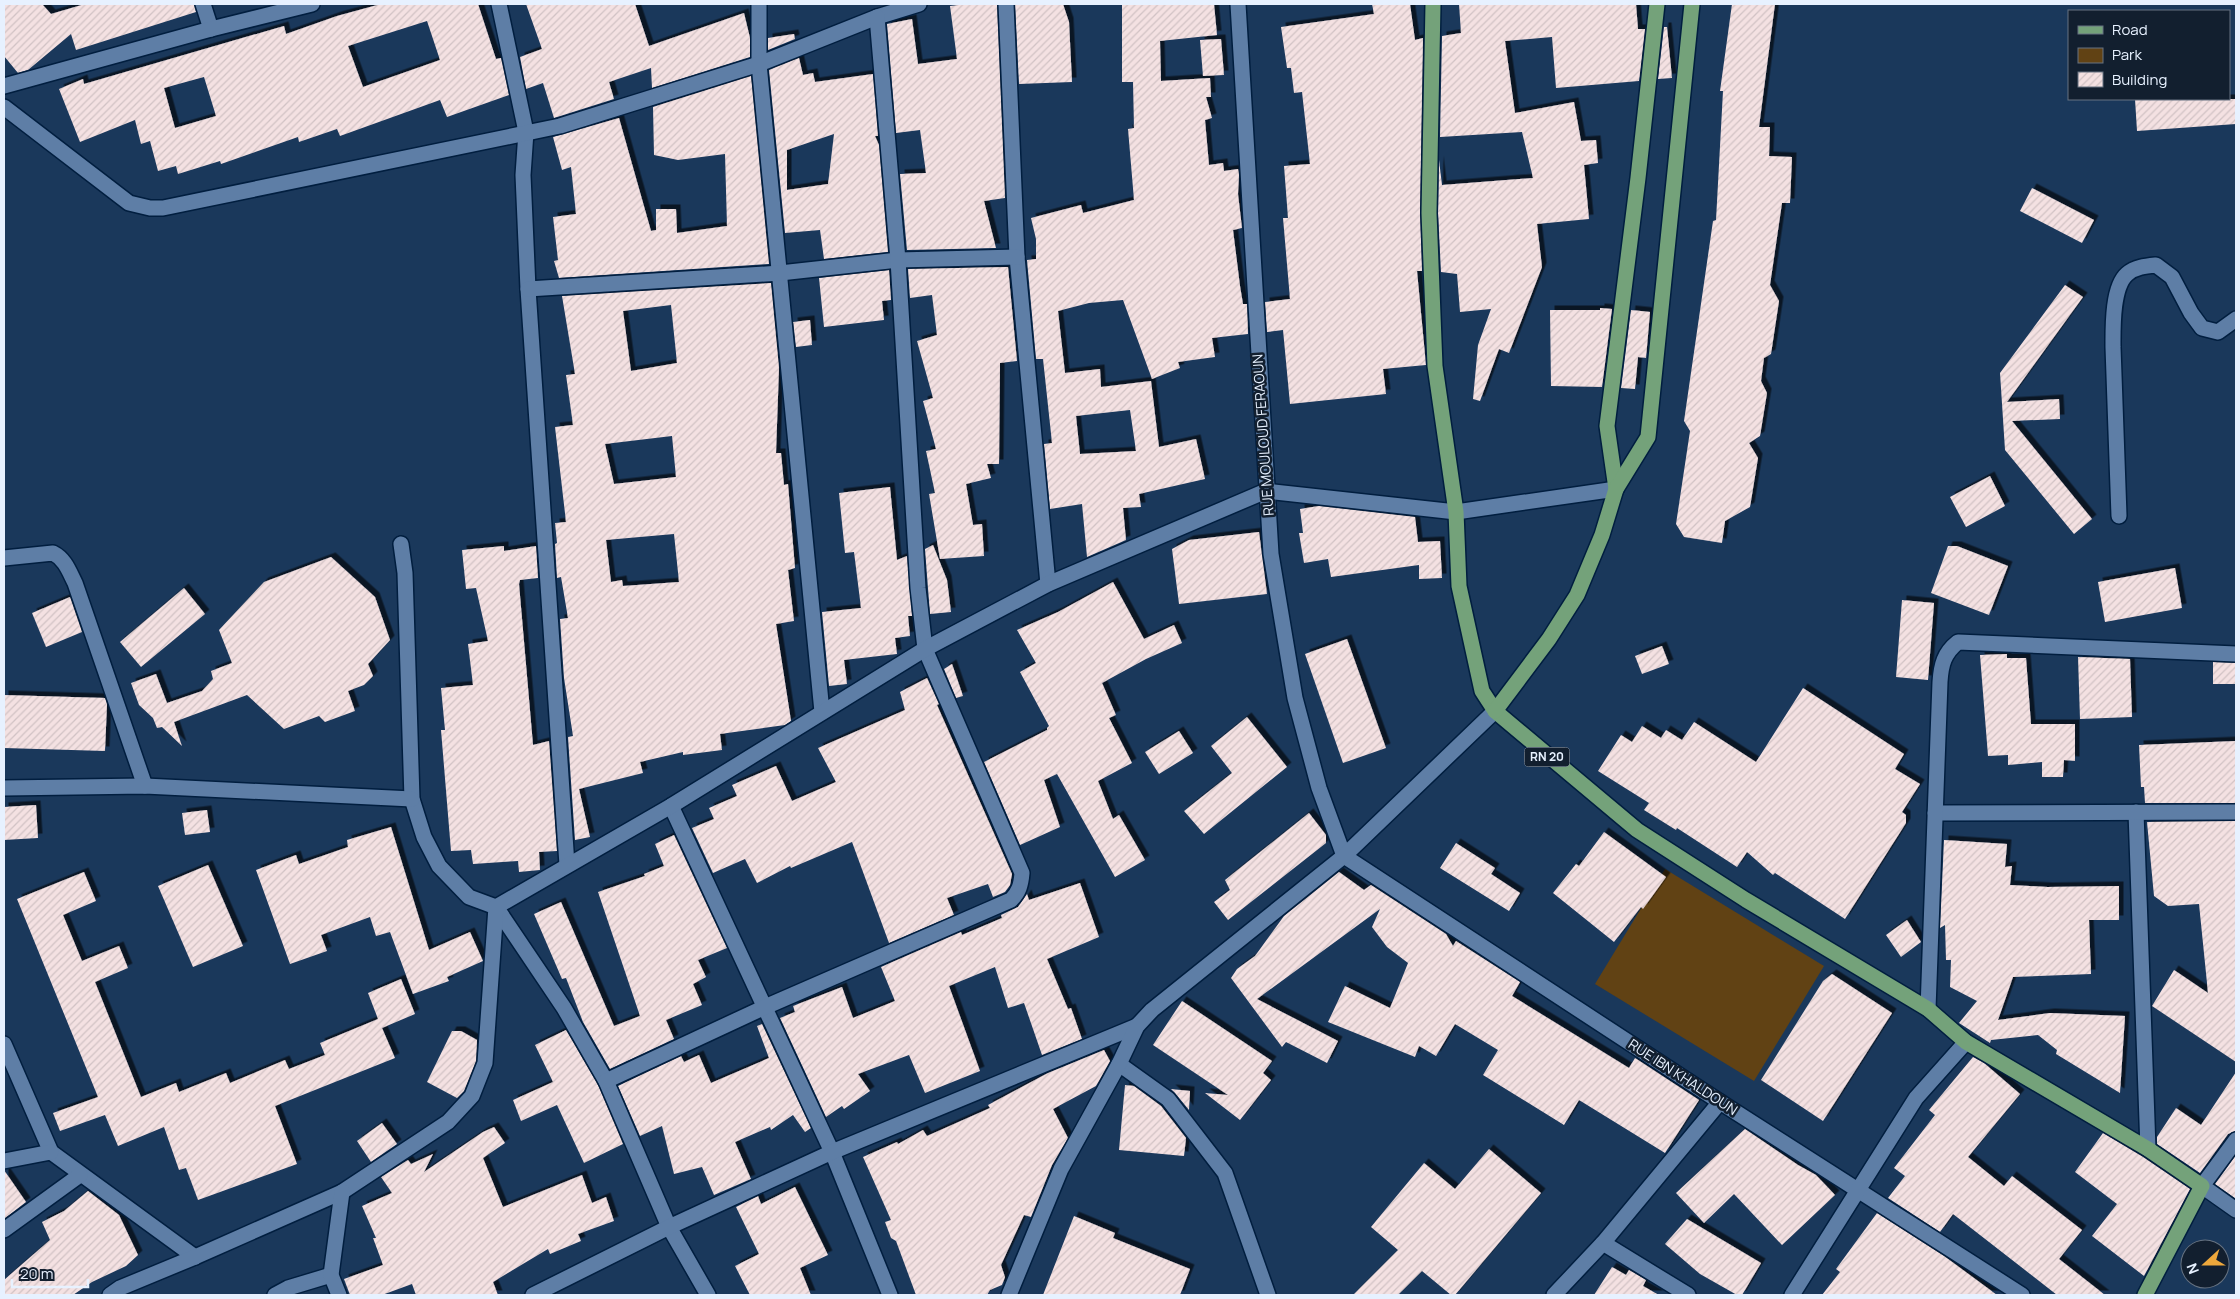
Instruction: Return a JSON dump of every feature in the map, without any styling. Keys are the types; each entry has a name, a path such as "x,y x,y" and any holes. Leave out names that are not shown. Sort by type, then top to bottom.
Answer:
{"main road":[{"name":"RN 20","path":"1434,4 1429,213 1435,366 1456,512 1459,586 1482,691 1495,711 1637,830 1746,900 1928,1010 1966,1042 2148,1149 2202,1186"},
{"path":"1616,489 1607,426 1638,178 1657,4"},
{"path":"1495,711 1549,639 1577,595 1602,535 1616,489 1648,437 1692,4"},
{"path":"2145,1295 2202,1186"}],"street":[{"path":"203,4 211,29"},
{"path":"4,86 211,29 312,4"},
{"path":"499,4 526,132 524,175 528,289 566,865"},
{"path":"759,4 759,64 822,712"},
{"path":"4,107 129,203 156,209 560,126 759,64 877,16 919,4"},
{"path":"1006,4 1016,257 1048,584"},
{"name":"RUE MOULOUD FERAOUN","path":"1238,4 1271,554 1295,698 1319,788 1344,856"},
{"path":"606,1081 765,1007 1011,900 1018,893 1022,874 926,649 918,588 898,260 877,16"},
{"path":"528,289 780,273 898,260 1016,257"},
{"path":"2119,516 2113,346 2113,319 2119,285 2126,274 2140,267 2156,265 2172,276 2191,313 2202,328 2218,332 2236,319"},
{"path":"496,907 671,806 926,649 1048,584 1266,491 1456,512 1616,489"},
{"path":"401,544 405,573 412,798 424,837 439,866 469,897 496,907 564,1008 606,1081 669,1227 708,1295"},
{"path":"4,558 52,553 67,566 75,583 145,786"},
{"path":"1928,1010 1941,668 1950,648 1958,642 2236,654"},
{"path":"1009,1295 1057,1178 1120,1064 1137,1026 1152,1010 1344,856 1495,711"},
{"path":"4,788 145,786 412,798"},
{"path":"671,806 832,1152 890,1295"},
{"path":"2136,812 2148,1149"},
{"path":"1935,813 2236,812"},
{"name":"RUE IBN KHALDOUN","path":"1344,856 1720,1102 2022,1295"},
{"path":"110,1295 120,1288 195,1258 342,1192 448,1122 472,1096 485,1063 496,907"},
{"path":"533,1295 669,1227 832,1152 1137,1026"},
{"path":"1792,1295 1916,1098 1966,1042"},
{"path":"4,1044 51,1152 195,1258"},
{"path":"1120,1064 1168,1099 1225,1173 1268,1295"},
{"path":"1554,1295 1603,1243 1720,1102"},
{"path":"2236,1140 2202,1186 2236,1210"},
{"path":"4,1161 51,1152"},
{"path":"4,1230 80,1175"},
{"path":"339,1295 330,1275 342,1192"},
{"path":"1603,1243 1679,1293"},
{"path":"275,1295 288,1288 330,1275"}],"green space":[{"path":"1665,869 1824,966 1754,1081 1595,984"}],"building":[{"path":"4,4 42,4 51,14 85,4 194,4 196,12 76,50 71,34 28,70 18,73 4,56"},
{"path":"381,4 478,4 496,59 501,58 509,95 447,117 440,100 340,136 337,129 299,142 298,137 221,164 220,161 178,174 176,166 158,171 150,141 141,144 135,120 80,142 59,89 83,79 84,84 284,26 286,34 337,16","holes":["427,21 440,60 363,87 348,46","204,77 216,116 175,128 164,88"]},
{"path":"526,4 635,4 649,46 744,13 750,38 750,57 652,88 651,68 609,82 614,99 554,118 543,83 526,89 520,57 542,49"},
{"path":"997,4 1005,198 984,201 996,248 907,250 900,174 926,173 920,130 896,133 887,24 912,19 918,64 957,59 950,6"},
{"path":"1015,4 1063,4 1069,22 1072,82 1019,84"},
{"path":"1122,4 1214,4 1217,35 1160,41 1161,81 1210,78 1211,97 1206,97 1212,118 1205,120 1209,165 1223,163 1224,171 1238,169 1239,175 1238,194 1242,228 1233,230 1243,304 1247,304 1248,334 1212,338 1215,357 1178,362 1180,368 1152,379 1123,300 1089,303 1058,311 1065,373 1100,369 1101,387 1151,381 1159,447 1196,439 1205,479 1139,494 1141,507 1123,508 1126,540 1087,557 1082,504 1050,509 1044,444 1052,443 1043,359 1036,359 1027,260 1036,259 1036,239 1031,218 1081,205 1083,213 1134,200 1128,129 1134,128 1133,82 1122,82","holes":["1130,410 1136,451 1080,454 1076,416"]},
{"path":"1372,4 1410,4 1415,40 1423,38 1420,213 1422,271 1417,271 1426,365 1383,369 1386,394 1290,404 1283,330 1267,332 1265,302 1290,299 1283,218 1288,218 1284,166 1310,164 1302,92 1294,93 1291,68 1287,68 1281,27 1374,14"},
{"path":"1459,4 1636,4 1638,29 1645,29 1639,81 1556,88 1552,37 1505,41 1515,113 1574,102 1581,141 1596,140 1598,163 1584,165 1589,219 1537,224 1542,267 1509,353 1499,349 1480,401 1473,399 1478,345 1491,309 1460,312 1457,274 1441,272 1438,213 1439,160 1442,185 1533,178 1522,132 1440,137 1442,36 1461,33"},
{"path":"1732,4 1775,4 1759,127 1770,127 1769,156 1792,157 1790,203 1782,203 1770,285 1779,301 1771,354 1764,358 1761,381 1767,393 1760,436 1749,443 1758,458 1750,507 1725,521 1722,543 1684,537 1676,524 1690,431 1684,421 1713,221 1716,220 1723,91 1720,91"},
{"path":"1664,27 1667,27 1672,78 1658,79"},
{"path":"794,34 795,39 768,50 768,38"},
{"path":"1221,39 1224,75 1203,76 1200,40"},
{"path":"799,58 803,75 813,73 815,82 873,74 878,136 875,136 879,145 888,252 824,259 820,230 785,233 769,70","holes":["834,134 828,184 787,190 787,150"]},
{"path":"751,76 769,264 559,278 554,261 558,260 553,217 576,214 571,167 562,170 553,137 619,118 651,231 656,230 656,209 676,209 677,233 727,226 725,154 678,160 654,155 653,107"},
{"path":"2236,99 2236,124 2137,131 2135,100"},
{"path":"2032,188 2094,220 2082,243 2020,211"},
{"path":"1008,267 1017,361 1000,363 999,464 987,464 991,478 966,484 973,525 982,524 984,556 940,559 929,494 935,493 926,451 936,449 923,401 933,398 917,341 937,335 932,295 910,298 908,269"},
{"path":"889,270 891,300 882,301 884,320 824,327 819,278"},
{"path":"771,283 779,368 776,453 781,453 784,485 788,484 795,568 788,570 794,621 776,624 791,721 785,725 720,734 722,750 683,755 683,752 640,762 643,773 579,789 590,837 575,840 568,737 573,736 564,678 560,619 568,618 561,577 557,578 555,544 557,543 555,523 566,522 555,427 573,425 566,375 575,374 562,296","holes":["671,305 677,363 631,371 623,311","672,436 676,477 614,484 605,444","674,534 679,582 623,586 622,580 611,582 606,540"]},
{"path":"2065,285 2083,297 2007,402 2059,399 2060,419 2012,421 2092,519 2074,534 2005,450 2000,373"},
{"path":"1600,308 1612,309 1602,387 1551,386 1550,310 1600,310"},
{"path":"1631,310 1650,312 1646,358 1638,357 1635,389 1621,388"},
{"path":"810,320 812,345 796,347 793,322"},
{"path":"1990,476 2005,506 1966,527 1950,497"},
{"path":"890,487 897,560 907,556 912,616 908,616 910,636 895,638 897,654 844,660 847,684 829,686 822,612 861,608 854,552 845,553 839,493"},
{"path":"1319,506 1415,517 1418,542 1440,541 1442,578 1419,579 1419,565 1331,577 1328,559 1304,563 1299,533 1303,533 1300,509"},
{"path":"1259,532 1267,594 1179,604 1172,549 1189,540"},
{"path":"933,545 947,580 951,612 930,614 925,549"},
{"path":"504,546 504,551 536,546 538,578 520,580 519,584 533,745 549,741 557,851 539,852 540,870 519,872 518,861 473,864 471,850 451,851 441,730 445,730 441,688 473,685 468,644 488,641 476,588 466,589 462,550"},
{"path":"1948,546 1957,546 2008,566 1989,615 1931,593"},
{"path":"331,557 375,597 390,640 368,664 373,676 364,685 348,691 355,711 325,722 319,716 284,729 247,695 174,722 182,746 162,727 157,728 153,718 139,705 131,683 156,674 167,703 202,691 213,679 211,671 232,663 219,630 264,582"},
{"path":"2175,568 2182,608 2105,622 2098,582"},
{"path":"1113,582 1144,639 1174,625 1182,643 1146,659 1102,683 1116,715 1109,718 1132,763 1098,781 1113,819 1119,815 1145,860 1115,877 1057,774 1044,780 1060,827 1020,845 984,762 1047,730 1049,726 1020,672 1036,663 1017,630 1058,612"},
{"path":"184,588 205,614 141,667 120,642"},
{"path":"70,597 82,632 46,647 32,613"},
{"path":"1902,600 1934,603 1928,680 1896,677"},
{"path":"1347,639 1386,748 1343,763 1305,654"},
{"path":"1662,646 1669,664 1642,674 1635,656"},
{"path":"2007,654 2007,658 2026,658 2031,724 2075,724 2075,761 2064,760 2063,777 2042,777 2042,762 2008,765 2008,755 1988,756 1980,655"},
{"path":"2078,657 2130,659 2132,717 2080,719"},
{"path":"2213,662 2236,663 2236,684 2213,684"},
{"path":"952,664 963,696 956,698 944,669"},
{"path":"927,678 939,704 937,705 1012,874 1010,885 1005,892 993,897 988,884 947,898 954,915 889,943 852,842 791,868 790,866 757,883 745,859 713,873 692,828 714,819 709,808 737,796 732,785 776,766 792,801 836,782 818,748 905,710 900,692"},
{"path":"1803,688 1904,754 1895,769 1920,784 1902,812 1906,815 1906,823 1845,919 1775,873 1773,875 1747,852 1737,867 1677,828 1676,830 1644,810 1649,803 1598,771 1621,735 1632,742 1642,726 1661,738 1666,730 1682,740 1694,722 1756,762"},
{"path":"4,695 105,698 107,704 105,751 4,748"},
{"path":"1247,717 1287,767 1204,834 1184,811 1232,773 1211,746"},
{"path":"1179,731 1193,753 1159,774 1145,752"},
{"path":"2236,741 2236,803 2145,803 2144,787 2141,787 2139,745"},
{"path":"36,805 38,838 4,840 4,807"},
{"path":"207,810 210,832 185,835 182,813"},
{"path":"1309,813 1326,835 1326,843 1228,920 1214,902 1230,890 1225,880"},
{"path":"2236,821 2236,1062 2152,1006 2174,970 2208,993 2199,904 2168,906 2154,896 2147,822"},
{"path":"391,827 429,950 470,932 483,961 447,977 449,981 413,994 390,932 376,936 370,917 321,935 327,951 290,964 256,870 296,855 299,864 348,847 347,840"},
{"path":"1604,832 1666,877 1643,909 1641,907 1614,942 1553,893 1576,864 1579,866"},
{"path":"674,835 727,948 698,960 706,977 693,984 702,1005 666,1020 674,1039 610,1069 583,1022 566,978 562,979 534,914 561,902 614,1026 640,1016 598,892 645,876 644,874 664,866 655,844"},
{"path":"1944,840 2007,844 2005,867 2012,866 2010,885 2048,887 2119,886 2119,920 2089,920 2091,974 2013,977 1998,1020 2050,1013 2125,1016 2120,1093 2056,1054 2057,1050 2038,1035 1991,1040 1990,1043 1959,1023 1977,1001 1950,987 1951,960 1946,960 1945,925 1940,928"},
{"path":"1456,843 1495,868 1491,874 1520,893 1509,911 1440,868"},
{"path":"208,865 243,946 193,967 158,886"},
{"path":"84,872 96,901 63,915 82,961 119,946 128,968 95,982 141,1097 176,1083 179,1092 226,1073 230,1083 285,1060 289,1069 325,1055 320,1043 378,1019 368,993 401,979 415,1014 382,1028 395,1058 275,1106 297,1164 198,1200 186,1168 179,1170 164,1127 118,1146 105,1115 60,1131 53,1113 98,1097 17,899"},
{"path":"1339,872 1364,890 1371,885 1446,934 1453,946 1456,941 1520,982 1512,996 1629,1068 1635,1058 1699,1100 1665,1153 1579,1100 1564,1125 1483,1075 1498,1050 1455,1024 1436,1056 1419,1046 1415,1057 1328,1022 1345,986 1390,1008 1408,963 1387,947 1372,927 1380,909 1257,999 1338,1041 1327,1063 1286,1042 1282,1047 1231,978 1237,969 1255,956 1284,916"},
{"path":"1080,883 1099,937 1047,959 1068,1009 1071,1008 1082,1039 1042,1055 1024,1003 1008,1008 995,967 949,986 980,1071 925,1093 909,1055 858,1074 870,1091 844,1109 842,1106 826,1117 780,1018 795,1012 793,1006 842,987 853,1018 895,1001 881,967 961,932 962,935 1002,918 1001,915 1018,907 1027,894 1029,900"},
{"path":"1907,920 1921,942 1901,957 1886,935"},
{"path":"1832,974 1892,1013 1823,1121 1761,1080 1823,981"},
{"path":"1182,1001 1272,1061 1263,1073 1271,1080 1240,1120 1205,1093 1228,1095 1153,1045"},
{"path":"762,1024 811,1128 805,1132 793,1115 771,1130 770,1127 735,1142 751,1179 714,1195 702,1167 674,1174 662,1126 640,1136 618,1086 681,1056 684,1062 699,1055 711,1083 769,1058 757,1026"},
{"path":"566,1030 598,1085 623,1144 584,1163 557,1105 521,1121 513,1100 553,1082 535,1045"},
{"path":"452,1031 461,1031 477,1040 476,1061 464,1091 457,1098 427,1082"},
{"path":"1104,1050 1110,1061 1096,1086 1053,1109 1068,1138 1052,1165 1031,1217 1024,1215 1001,1265 1005,1277 1002,1285 990,1290 987,1295 916,1295 896,1241 891,1238 885,1222 891,1220 863,1157 897,1142 898,1144 923,1130 927,1136 990,1108 988,1105 1048,1073"},
{"path":"1973,1057 1984,1063 2020,1094 1968,1157 2004,1186 2012,1176 2082,1230 2059,1259 2105,1295 2057,1295 1953,1214 1940,1232 1888,1198 1905,1176 1894,1168 1935,1115 1929,1110"},
{"path":"2236,1072 2236,1131 2228,1134 2200,1173 2157,1144 2157,1137 2176,1108 2201,1125"},
{"path":"1125,1085 1134,1086 1161,1106 1186,1138 1184,1156 1119,1150"},
{"path":"1171,1089 1190,1091 1189,1110 1175,1093"},
{"path":"382,1123 397,1144 371,1162 357,1141"},
{"path":"494,1127 505,1143 483,1158 503,1207 582,1175 592,1203 606,1197 614,1221 578,1234 581,1241 550,1254 548,1249 493,1282 498,1295 416,1295 412,1284 382,1295 350,1295 344,1279 383,1265 373,1238 376,1238 362,1206 392,1193 381,1177 408,1160 411,1164 433,1154 424,1172 483,1132"},
{"path":"1745,1129 1816,1175 1835,1195 1782,1245 1734,1194 1704,1223 1676,1193"},
{"path":"2103,1133 2190,1189 2144,1276 2092,1236 2117,1204 2075,1172"},
{"path":"1489,1149 1541,1193 1455,1295 1451,1295 1422,1271 1398,1295 1353,1295 1398,1250 1371,1227 1424,1163 1455,1189"},
{"path":"2236,1155 2236,1199 2215,1184"},
{"path":"4,1170 26,1202 4,1219"},
{"path":"795,1187 828,1255 800,1268 811,1295 750,1295 735,1266 759,1254 736,1207 758,1196 761,1204"},
{"path":"88,1191 119,1215 138,1255 126,1266 92,1282 73,1295 4,1295 4,1280 50,1240 42,1222 64,1211"},
{"path":"1877,1213 1944,1256 1997,1295 1822,1295 1840,1272 1836,1269"},
{"path":"1074,1216 1115,1233 1113,1238 1190,1269 1180,1295 1043,1295"},
{"path":"1687,1219 1761,1263 1742,1295 1737,1295 1700,1274 1665,1244"},
{"path":"1612,1267 1626,1275 1629,1270 1646,1280 1643,1286 1659,1295 1594,1295"}]}
